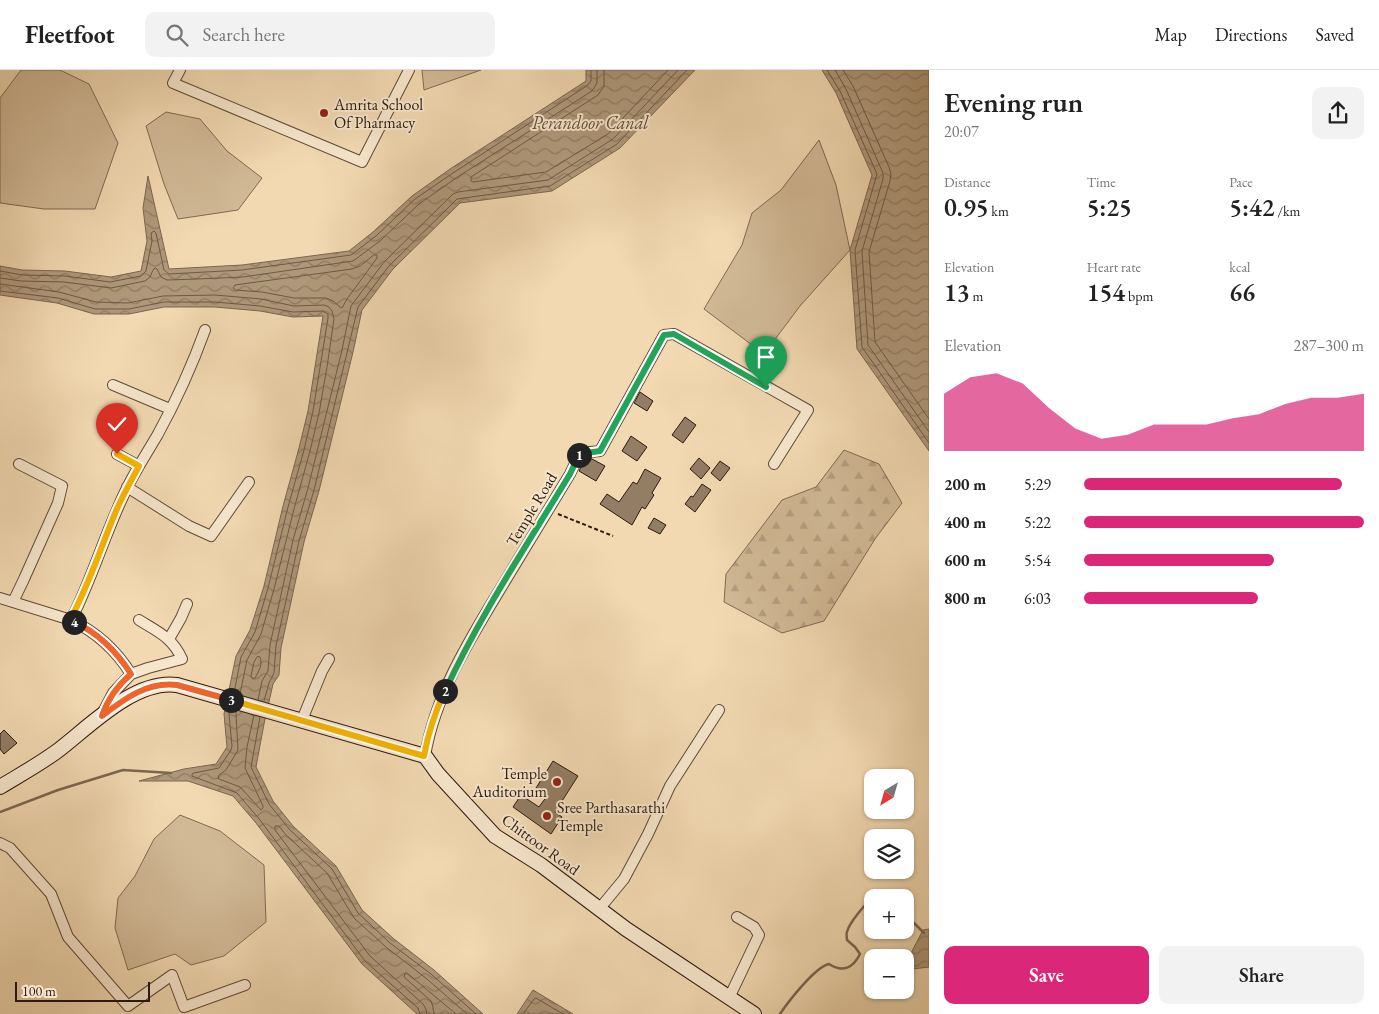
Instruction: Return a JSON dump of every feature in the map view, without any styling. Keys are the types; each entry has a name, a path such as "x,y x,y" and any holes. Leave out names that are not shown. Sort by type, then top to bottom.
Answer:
{"main road":[{"path":"0,787 54,753 122,700 145,688 169,684 219,696 424,756"},
{"name":"Chittoor Road","path":"424,756 495,836 540,865 626,929 754,1014"}],"street":[{"path":"180,70 173,83 362,162 409,70"},
{"path":"70,620 92,574 116,510 159,432 192,366 205,330"},
{"name":"Temple Road","path":"424,756 438,705 460,659 580,454 600,451 664,335 674,334 808,410 774,464"},
{"path":"113,385 170,410"},
{"path":"117,454 139,466"},
{"path":"13,602 58,503 62,486 19,464"},
{"path":"127,488 189,526 211,536 248,482"},
{"path":"0,598 70,620 89,629 102,639 120,658 131,674"},
{"path":"169,639 187,604"},
{"path":"102,716 113,693 131,674 182,659 178,649 169,639 139,620"},
{"path":"302,720 322,671 329,659"},
{"path":"600,908 624,879 648,834 670,786 719,710"},
{"path":"0,842 10,848 51,894 68,937 128,1006 172,975 184,1007 245,985"},
{"path":"729,998 759,935 754,927 737,917"}],"path":[{"path":"548,510 613,536"}],"green space":[{"path":"21,70 60,70 89,84 118,143 95,209 44,209 0,203 0,98"},
{"path":"422,70 481,70 424,90"},
{"path":"166,112 200,119 227,151 262,178 238,210 178,219 164,184 146,126"},
{"path":"819,140 836,185 850,250 800,306 764,354 704,309 742,245 752,213 781,190"},
{"path":"844,450 879,464 902,503 875,539 824,621 782,633 724,602 726,574 782,500 816,487"},
{"path":"180,815 220,831 264,865 266,922 224,956 191,965 175,954 128,970 115,928 118,898 135,876 154,839"}],"water":[{"name":"Perandoor Canal","path":"586,70 695,70 620,148 552,191 460,203 393,269 362,310 319,491 304,542 281,648 279,675 273,684 256,767 273,801 293,826 336,866 362,910 483,1014 417,1014 362,964 256,823 233,796 188,781 139,781 184,769 216,764 227,747 224,714 236,656 250,630 264,586 308,411 323,316 293,317 260,311 215,307 164,307 129,314 94,314 57,303 0,295 0,266 22,270 65,271 111,277 141,271 147,241 143,208 148,176 169,269 242,265 349,251 412,196 450,169 586,81"},
{"path":"822,70 929,70 929,451 857,349 850,250 872,175 836,93"},
{"path":"929,929 929,967 914,969 913,949 923,930"},
{"path":"533,990 573,1014 517,1014"}],"building":[{"path":"640,392 653,401 647,411 634,403"},
{"path":"685,417 696,425 683,443 672,435"},
{"path":"631,436 647,447 637,461 622,451"},
{"path":"699,458 710,468 701,479 690,469"},
{"path":"585,459 592,459 605,466 596,481 579,471"},
{"path":"720,461 730,468 720,481 711,473"},
{"path":"645,469 661,478 652,493 654,495 645,509 642,507 632,525 600,504 607,494 619,502 633,482 637,484"},
{"path":"702,484 711,490 695,512 685,504 691,496 693,497"},
{"path":"654,518 666,525 660,534 648,528"},
{"path":"4,730 17,743 4,754 0,749 0,734"},
{"path":"553,761 578,776 555,812 562,817 551,834 513,807 521,795 539,807 547,796 536,788"}],"waterway":[{"path":"0,812 58,790 123,770 171,773"},
{"path":"780,1014 802,986 817,971 829,964 834,967 847,968 854,963 860,954 847,940 847,933 864,906"},
{"path":"914,923 924,933"}],"place":[{"name":"Amrita School Of Pharmacy","path":"324,113"},
{"name":"Temple Auditorium","path":"557,782"},
{"name":"Sree Parthasarathi Temple","path":"547,816"}],"route":[{"path":"117,454 139,466 116,510 95,566 70,620 89,629 102,639 120,658 131,674 113,693 102,716 122,700 145,688 169,684 332,728 424,756 438,705 476,630 570,474 580,454 600,451 664,335 674,334 766,387"}]}
